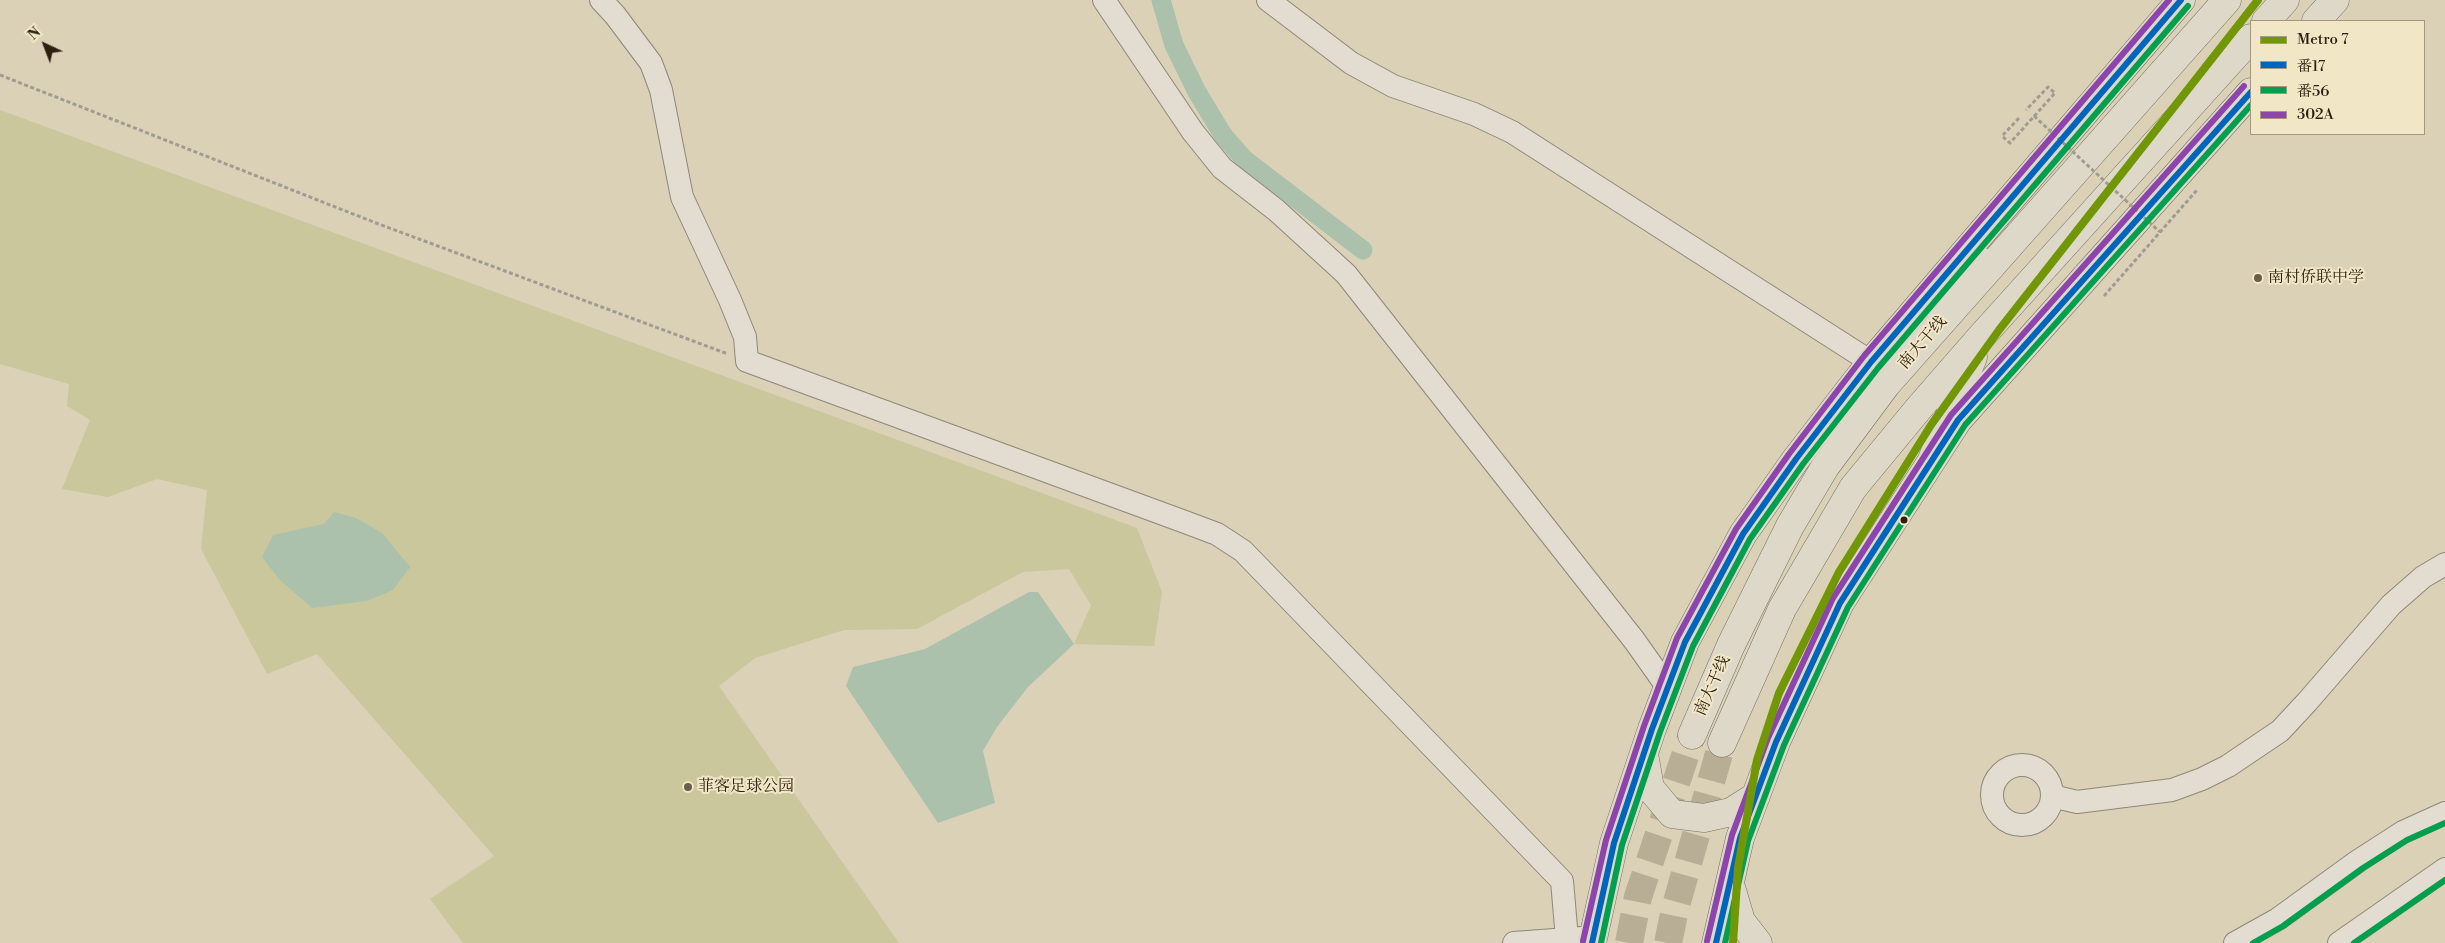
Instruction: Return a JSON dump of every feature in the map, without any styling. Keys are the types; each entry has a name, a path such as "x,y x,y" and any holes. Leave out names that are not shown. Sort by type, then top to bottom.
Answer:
{"main road":[{"path":"1584,940 1644,753 1685,642 1744,534 1796,459 1870,362 2181,0"},
{"name":"南大干线","path":"1692,735 1731,644 1790,526 1825,467 1886,385 2227,0"},
{"path":"2267,20 2285,0"},
{"path":"2317,20 2335,0"},
{"name":"南大干线","path":"1722,743 1782,609 1853,488 1980,338 2250,39"},
{"path":"1716,943 1740,838 1801,683 1840,603 1964,412 2250,93"},
{"path":"1920,305 2023,229"},
{"path":"1933,458 1980,338"},
{"path":"1644,753 1650,788 1672,814 1704,818 1731,812 1756,796"},
{"path":"1729,883 1742,921 1758,943"}],"street":[{"path":"1104,0 1193,132 1222,168 1276,210 1346,274 1634,640 1668,688"},
{"path":"1268,0 1351,63 1376,77 1393,86 1474,114 1512,132 1870,362"},
{"path":"612,5 651,63 661,90 682,197 730,300 745,337 747,361 1217,534 1243,551 1562,881 1584,940 1514,943"},
{"path":"2052,796 2077,802 2172,790 2202,779 2228,766 2280,731 2391,605 2423,577 2445,554"},
{"path":"2423,577 2445,564"},
{"path":"2235,943 2278,919 2358,861 2403,832 2445,813"},
{"path":"2340,943 2445,869"}],"path":[{"path":"0,75 376,223 747,361"},
{"path":"2019,118 2002,136 2010,143 2055,92 2048,86 2026,110"},
{"path":"2034,116 2160,232"},
{"path":"2104,296 2197,190"}],"shaded area":[{"path":"0,110 1137,528 1162,592 1154,646 1074,644 1091,605 1069,569 1023,572 917,629 844,630 755,658 719,686 899,943 463,943 430,899 494,856 317,654 267,674 201,549 207,490 157,479 108,497 62,489 90,420 67,406 69,384 0,364"},
{"path":"334,512 356,518 382,533 410,567 393,590 367,601 312,608 279,579 262,557 273,535 324,524"},
{"path":"1029,592 1038,592 1074,644 1028,687 997,727 983,751 995,803 938,823 846,686 853,667 925,649"}],"waterway":[{"path":"1161,0 1174,45 1197,92 1223,135 1244,159 1363,250"}],"tunnel":[{"path":"1629,943 1638,897 1692,735"},
{"path":"1668,943 1675,909 1722,743"}],"metro line":[{"name":"7","path":"1733,943 1738,868 1757,760 1779,693 1839,572 1931,425 1999,330 2258,0"}],"transit line":[{"name":"302A","path":"1583,941 1606,840 1644,726 1677,638 1736,529 1789,454 1864,356 2169,0"},
{"name":"番17","path":"1592,943 1614,843 1652,729 1685,642 1743,534 1796,459 1871,362 2181,0"},
{"name":"番56","path":"1601,943 1622,845 1660,732 1693,646 1750,539 1803,464 1878,368 2188,6"},
{"name":"302A","path":"1707,941 1732,835 1768,738 1833,598 1951,415 2244,86"},
{"name":"番17","path":"1716,943 1740,838 1776,742 1840,603 1958,420 2250,93"},
{"name":"番56","path":"1725,943 1748,841 1784,745 1848,607 1965,425 2250,106"},
{"name":"番56","path":"2253,943 2283,926 2363,868 2407,840 2445,823"},
{"name":"番56","path":"2354,943 2445,880"}],"place":[{"name":"南村侨联中学","path":"2258,278"},
{"name":"菲客足球公园","path":"688,787"}]}
